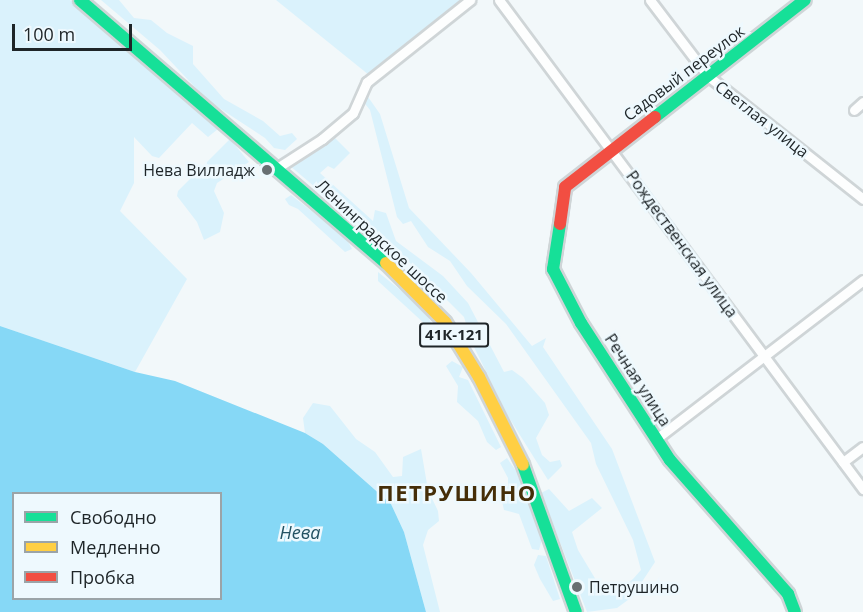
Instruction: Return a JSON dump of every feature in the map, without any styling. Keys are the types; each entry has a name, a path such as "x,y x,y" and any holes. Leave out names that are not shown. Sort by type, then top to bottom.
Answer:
{"street":[{"name":"Ленинградское шоссе","path":"81,0 411,286 458,340 534,487 576,612"},
{"path":"277,168 322,140 353,112 368,82 470,0"},
{"name":"Рождественская улица","path":"499,0 863,489"},
{"name":"Светлая улица","path":"650,0 708,76 863,199"},
{"name":"Садовый переулок","path":"611,149 804,0"},
{"path":"854,110 863,102"},
{"name":"Речная улица","path":"611,149 565,187 553,268 581,323 670,460 788,594 795,612"},
{"path":"656,439 766,358 863,280"},
{"path":"843,462 863,447"}],"shaded area":[{"path":"0,0 70,0 218,129 208,137 192,123 159,158 152,156 134,137 134,183 120,211 187,279 135,372 0,326"},
{"path":"101,0 119,0 134,18 151,20 167,33 193,46 193,64 224,99 263,121 280,136 292,133 297,139 285,150 274,148 265,138 207,100 160,50"},
{"path":"276,0 463,0 369,75"},
{"path":"366,94 380,114 409,208 471,273 532,346 546,338 543,347 612,449 655,562 632,597 617,608 587,612 541,493 549,489 569,511 592,498 602,508 572,532 578,550 602,590 613,594 633,579 641,570 633,540 596,464 591,443 506,324 467,286 450,261 428,247 411,221 403,224 397,217 370,110 362,100"},
{"path":"333,136 350,153 334,169 328,166 320,173 373,221 375,210 386,213 396,241 443,276 468,303 504,372 512,370 523,378 545,403 549,415 536,438 542,455 550,462 560,460 562,466 548,480 508,416 472,343 464,317 397,250 368,232 289,165 314,153"},
{"path":"230,139 249,162 217,183 214,191 224,213 220,232 204,240 197,222 177,196 178,191"},
{"path":"291,195 346,238 352,249 345,252 298,209 289,205 285,199"},
{"path":"378,272 425,310 431,323 426,325 378,281"},
{"path":"452,361 463,367 459,377 468,380 501,447 496,450 487,442 478,421 457,402 458,386 446,366"},
{"path":"313,403 330,406 356,439 375,452 393,477 402,476 403,457 421,449 428,490 438,511 439,521 428,530 423,545 440,612 426,612 404,532 391,504 323,444 305,433 303,418"},
{"path":"507,458 519,475 540,523 543,535 539,550 532,549 519,514 504,510 500,493 508,486 508,478 500,463"},
{"path":"538,555 546,556 560,599 553,601 540,579 534,565"}],"water":[{"name":"Нева","path":"0,326 135,372 175,381 305,433 323,444 391,504 404,532 426,612 0,612"}],"traffic: fast":[{"path":"80,0 386,263"},
{"path":"655,117 805,0"},
{"path":"560,224 553,269 581,323 670,460 788,594 795,612"},
{"path":"523,465 576,612"}],"traffic: slow":[{"path":"386,263 445,322 479,377 523,465"}],"traffic: jam":[{"path":"560,224 565,187 655,117"}],"place":[{"name":"Нева Вилладж","path":"267,170"},
{"name":"Петрушино","path":"577,587"}],"district":[{"name":"ПЕТРУШИНО","path":"457,493"}]}
